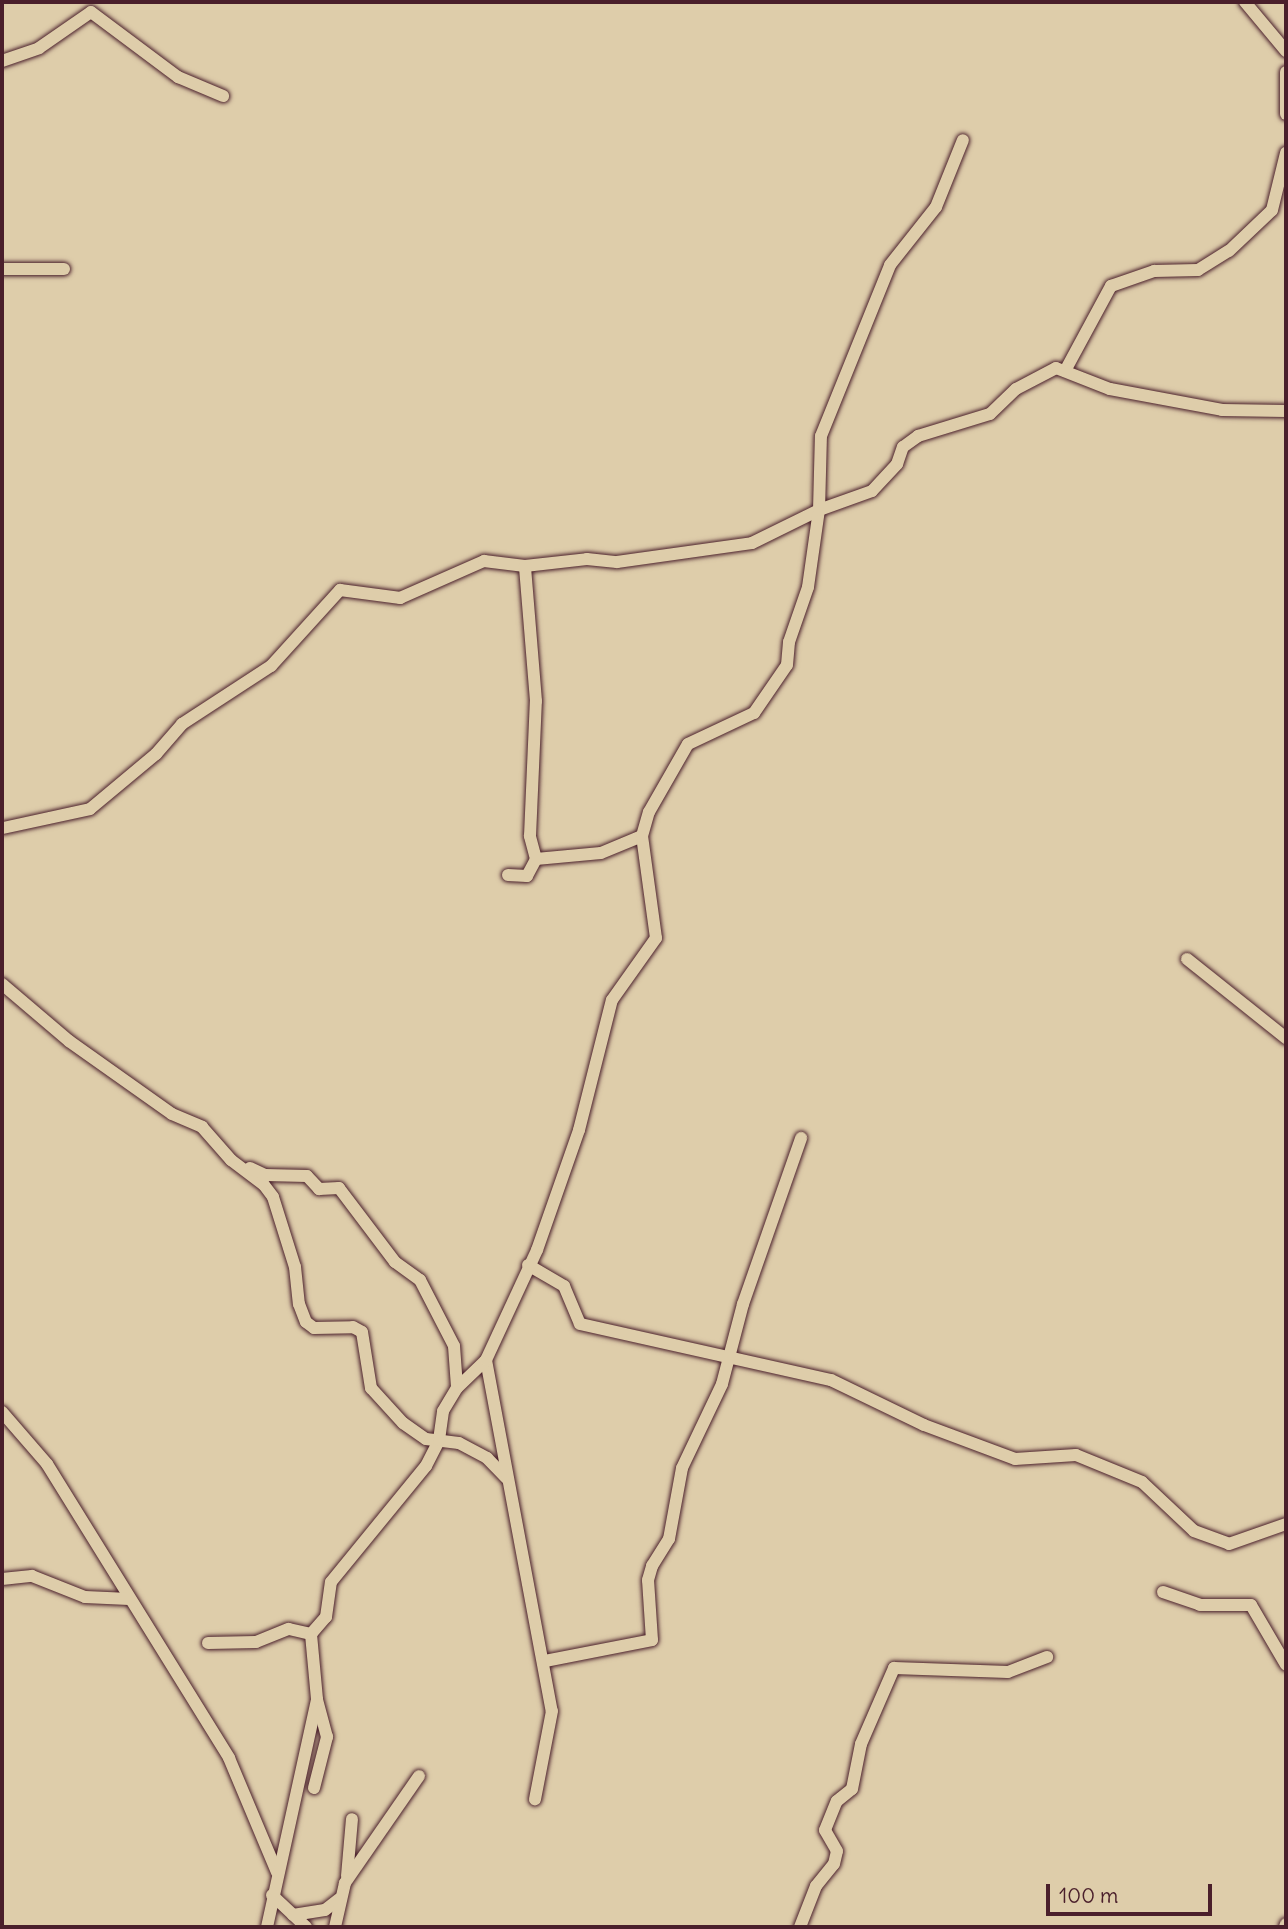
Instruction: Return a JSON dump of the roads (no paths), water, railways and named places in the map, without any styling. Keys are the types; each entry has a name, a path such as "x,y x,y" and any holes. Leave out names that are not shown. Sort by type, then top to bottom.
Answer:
{"street":[{"path":"1245,2 1286,51"},
{"path":"2,61 39,48 91,12 178,77 223,96"},
{"path":"1286,72 1286,114"},
{"path":"267,1927 317,1699 311,1634 326,1617 331,1582 414,1486 439,1440 443,1411 457,1388 486,1360 528,1265 579,1130 612,1000 656,938 642,836 649,812 688,744 754,713 787,665 789,642 808,587 819,510 821,436 890,265 936,207 964,140"},
{"path":"1065,371 1111,286 1154,271 1198,270 1229,251 1272,210 1286,153"},
{"path":"2,270 64,270"},
{"path":"3,828 90,809 156,754 182,724 271,666 340,590 400,598 484,561 525,566 587,559 617,562 752,543 819,510 872,491 897,464 903,447 918,436 990,414 1036,377 1056,368 1110,389 1222,410 1286,411"},
{"path":"508,875 527,876 536,859 530,836 536,701 525,566"},
{"path":"536,859 601,853 642,836"},
{"path":"1187,959 1286,1038"},
{"path":"2,984 141,1092 172,1114 202,1127 231,1160 273,1197 306,1322 314,1328 353,1327 362,1332 371,1388 403,1423 426,1439 460,1443 487,1458 506,1478"},
{"path":"545,1661 652,1640 652,1566 669,1539 682,1468 731,1359 743,1304 801,1138"},
{"path":"231,1160 265,1175 307,1176 319,1189 339,1188 395,1262 421,1280 454,1346 457,1388"},
{"path":"528,1265 564,1286 580,1324 831,1380 924,1425 1015,1458 1076,1455 1142,1482 1194,1531 1229,1544 1286,1524"},
{"path":"486,1360 506,1478 545,1661 552,1711 535,1799"},
{"path":"2,1412 47,1464 229,1758 277,1872"},
{"path":"2,1579 32,1576 85,1597 129,1599"},
{"path":"1163,1592 1200,1605 1251,1605 1286,1665"},
{"path":"208,1643 256,1642 289,1629 311,1634"},
{"path":"800,1927 816,1886 834,1864 837,1851 825,1830 837,1801 852,1789 861,1744 894,1668 1008,1672 1047,1657"},
{"path":"314,1788 327,1737 324,1714 317,1699"},
{"path":"335,1927 339,1899 345,1883 419,1776"},
{"path":"345,1883 352,1819"},
{"path":"272,1895 306,1927"},
{"path":"293,1915 325,1910 339,1899"}]}
